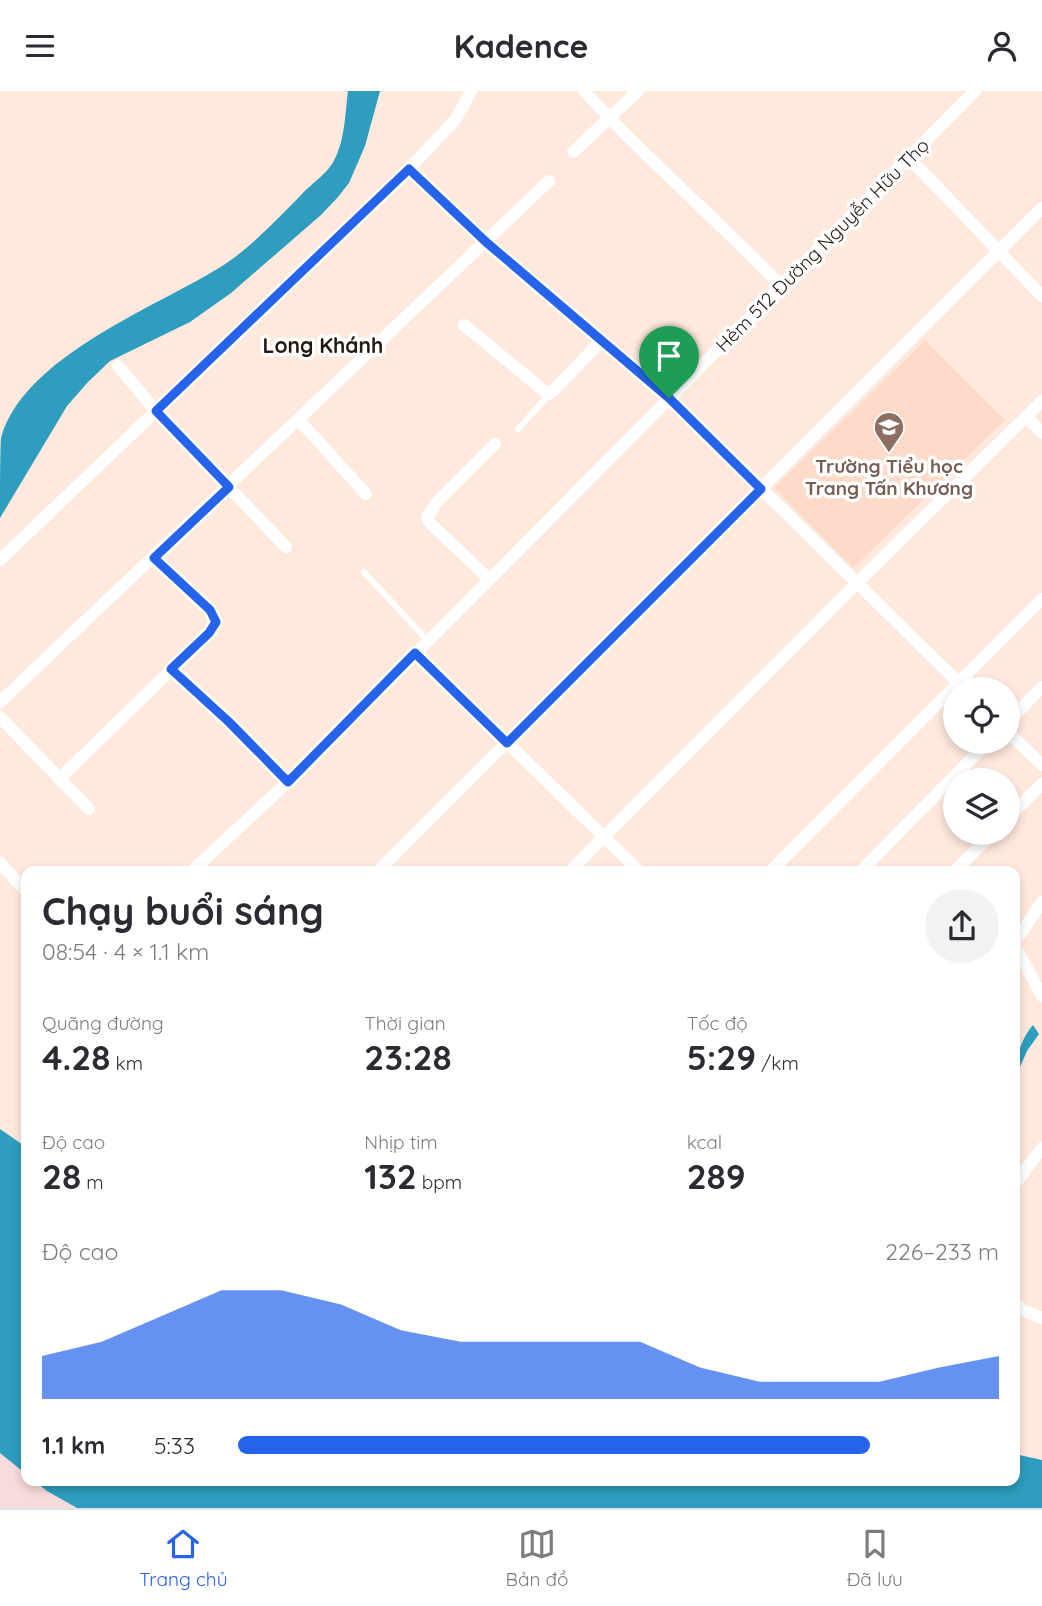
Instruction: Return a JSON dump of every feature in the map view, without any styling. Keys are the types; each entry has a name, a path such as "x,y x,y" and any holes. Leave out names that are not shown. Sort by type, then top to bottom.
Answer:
{"street":[{"path":"0,560 409,169 456,118 471,91"},
{"path":"584,91 609,119 746,249 781,286"},
{"path":"573,152 638,91"},
{"name":"Hẻm 512 Đường Nguyễn Hữu Thọ","path":"197,866 288,782 975,91"},
{"path":"909,159 1042,296"},
{"path":"409,169 486,242 669,398 952,677"},
{"path":"0,702 550,181"},
{"path":"383,866 1042,208"},
{"path":"464,325 550,394 602,340"},
{"path":"118,366 156,411 286,547"},
{"path":"575,866 1042,401"},
{"path":"1026,416 1042,433"},
{"path":"299,420 366,494"},
{"path":"489,579 429,522 427,517 436,503 495,445"},
{"path":"59,779 209,633 216,622 210,610 154,558"},
{"path":"969,677 1042,599"},
{"path":"415,653 634,866"},
{"path":"171,669 229,722 288,782"},
{"path":"1020,710 1042,687"},
{"path":"776,866 943,704"},
{"path":"0,717 89,809"},
{"path":"1020,744 1042,765"},
{"path":"866,866 976,754"},
{"path":"1020,806 1042,784"},
{"path":"959,866 981,845"},
{"path":"0,863 21,886"},
{"path":"1020,936 1042,902"},
{"path":"1020,954 1042,996"},
{"path":"1020,1177 1042,1148"},
{"path":"1020,1308 1042,1318"}],"lane":[{"path":"518,429 550,394"},
{"path":"364,572 428,641"}],"shaded area":[{"name":"Trường Tiểu học Trang Tấn Khương","path":"925,340 1005,420 853,568 774,488"},
{"path":"0,1453 21,1470 21,1486 40,1486 77,1508 0,1508"}],"water":[{"path":"348,91 380,91 365,146 349,183 338,197 231,293 190,322 110,361 67,406 0,518 1,438 14,409 35,383 62,359 127,318 219,268 262,234 332,164 342,138"},
{"path":"1033,1025 1039,1034 1020,1067 1020,1048"},
{"path":"0,1129 21,1144 21,1470 0,1453"},
{"path":"1020,1455 1042,1460 1042,1508 77,1508 40,1486 1020,1486"}],"place":[{"name":"Trường Tiểu học Trang Tấn Khương","path":"889,454"}],"district":[{"name":"Long Khánh","path":"323,345"}],"route":[{"path":"409,169 486,242 669,398 761,489 507,743 415,653 288,782 229,722 171,669 209,633 216,622 210,610 154,558 229,487 156,411 409,169"}]}
